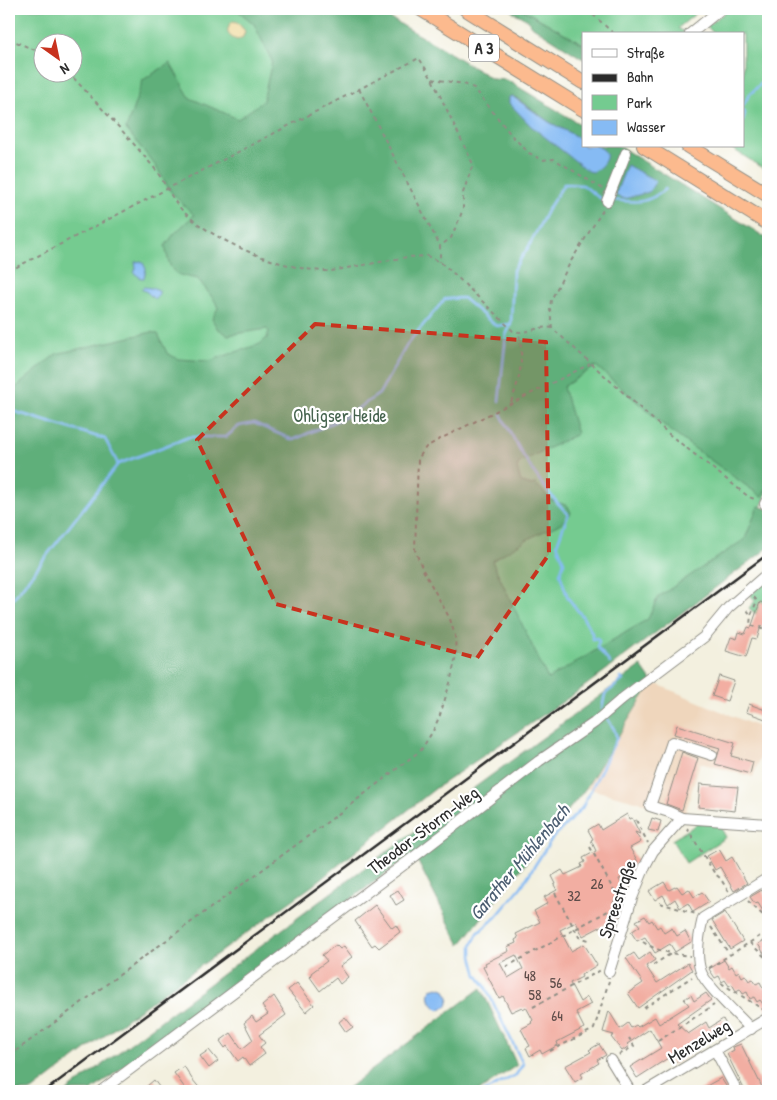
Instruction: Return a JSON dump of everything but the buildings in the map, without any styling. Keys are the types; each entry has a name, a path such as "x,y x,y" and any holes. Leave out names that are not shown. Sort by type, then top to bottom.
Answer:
{"highway":[{"name":"A 3","path":"421,9 582,108"},
{"name":"A 3","path":"468,9 582,81"},
{"path":"647,148 768,223"},
{"path":"691,148 768,196"}],"street":[{"path":"692,32 721,9"},
{"path":"609,197 626,153"},
{"name":"Theodor-Storm-Weg","path":"101,1091 539,761 594,723 623,698 704,637 728,608 768,573"},
{"path":"712,755 672,742 650,806 682,818 768,824"},
{"name":"Spreestraße","path":"606,970 632,898 653,851 682,818"},
{"path":"751,1029 714,990 701,972 699,936 703,918 768,878"},
{"name":"Menzelweg","path":"646,1091 751,1029 767,1014"},
{"path":"715,1050 737,1091"},
{"path":"611,1060 630,1091"}],"path":[{"path":"587,9 612,32"},
{"path":"9,39 32,49"},
{"path":"9,271 419,58 432,79 473,164 463,192 463,209 460,217 451,238 440,246"},
{"path":"432,79 464,84 474,88 512,136 529,153 542,160 554,159 609,197 571,261 551,300 552,328"},
{"path":"77,82 152,164 166,189 182,210 216,237 243,250 303,268 320,271 332,271 407,257 427,256 440,262 513,331 518,333 544,327 552,328 670,434 749,497"},
{"path":"359,88 440,246 440,262"},
{"path":"511,402 522,366 521,345 518,333"},
{"path":"9,1056 345,809 421,750 440,715 456,656 455,636 450,620 423,570 415,550 418,459 426,447 440,439 590,364"},
{"path":"754,597 757,601 751,615 750,625 768,631"},
{"path":"747,610 751,615"},
{"path":"682,818 714,874 737,896 768,920"},
{"path":"636,820 653,851"},
{"path":"590,847 621,904"},
{"path":"762,856 768,864"},
{"path":"555,893 580,937 589,940"},
{"path":"506,967 632,898"},
{"path":"660,903 698,914"},
{"path":"707,921 729,954"},
{"path":"706,969 768,931"},
{"path":"643,942 672,953 692,956"},
{"path":"749,942 768,960"},
{"path":"653,965 672,953"},
{"path":"533,1007 606,970 608,985 594,1029 550,1052"},
{"path":"644,1008 696,975"},
{"path":"718,981 767,1014"},
{"path":"658,1041 718,1002"},
{"path":"611,1060 634,1046 629,1038"}],"highlighted area":[{"path":"315,324 546,342 549,554 477,658 276,604 197,440"}],"shaded area":[{"path":"652,682 768,731 768,736 753,777 700,763 685,814 586,788"}],"green space":[{"name":"Ohligser Heide","path":"9,9 367,9 434,49 483,72 482,83 768,325 768,492 760,509 752,536 661,618 599,649 548,680 546,675 9,1091"},
{"name":"Ohligser Heide","path":"236,9 374,9 492,79 507,80 582,125 582,139 549,122 515,97 588,171 603,150 600,148 622,148 768,239 768,486 762,497 673,433 596,366 563,387 577,434 519,463 517,468 521,482 528,485 536,484 551,500 568,506 571,513 564,521 492,561 548,679 648,619 658,597 745,539 758,506 768,509 768,548 577,692 436,788 312,886 128,1018 32,1091 9,1091 9,390 13,390 56,354 152,332 158,334 167,353 178,359 209,361 260,344 267,338 269,331 267,329 228,335 217,328 212,319 218,308 215,301 198,279 177,274 171,267 165,246 174,234 194,215 171,192 155,165 126,129 143,80 170,63 190,98 238,119 263,101 272,61 254,24"},
{"path":"511,9 522,9 582,43 582,58 530,25 528,20"},
{"path":"522,9 701,9 678,28 684,32 582,32 582,43"},
{"path":"729,9 768,9 768,171 731,148 744,148 744,32 712,32 707,26"},
{"path":"764,583 768,585 768,595 765,603 760,602 756,614 749,608 755,601 750,594"},
{"path":"641,666 652,682 586,788 460,945 418,862 412,854 91,1091 67,1091 352,877"},
{"path":"718,823 726,837 686,863 672,840 697,824"},
{"path":"481,988 517,1065 479,1091 344,1091"}],"sand":[{"path":"233,21 237,22 245,31 243,37 237,40 228,32"}],"water":[{"path":"512,96 549,122 582,139 582,148 602,149 606,155 604,163 593,172 588,171 531,126 509,103 509,97"},
{"path":"627,165 656,181 649,192 624,199 615,195"},
{"path":"142,261 146,269 144,278 134,273 136,268 135,262"},
{"path":"144,287 159,291 159,294 154,299 141,289"},
{"path":"438,987 444,989 449,997 447,1006 439,1010 432,1004 429,995 431,989"}],"waterway":[{"name":"Garather Mühlenbach","path":"744,104 749,95 768,77"},
{"name":"Garather Mühlenbach","path":"744,112 744,117"},
{"name":"Garather Mühlenbach","path":"499,401 506,335 511,324 513,270 528,248 548,209 564,184 583,185 604,200"},
{"name":"Garather Mühlenbach","path":"612,200 634,202 646,200 665,189"},
{"path":"9,410 105,439 118,464 189,437 226,437 239,426 254,423 293,440 345,417 379,394 408,343 445,299 463,298 496,326 511,324"},
{"name":"Garather Mühlenbach","path":"501,414 530,467 568,514 557,544 564,562 560,574 568,598 592,633 592,639 597,638 599,641 597,647 610,663"},
{"path":"9,604 118,464"},
{"name":"Garather Mühlenbach","path":"602,709 605,694 623,680 621,678"},
{"name":"Garather Mühlenbach","path":"485,1091 516,1075 523,1064 485,986 477,975 472,956 472,945 478,933 496,917 521,887 551,840 582,808 617,738 607,718"}],"railway":[{"path":"45,1091 768,554"}]}
